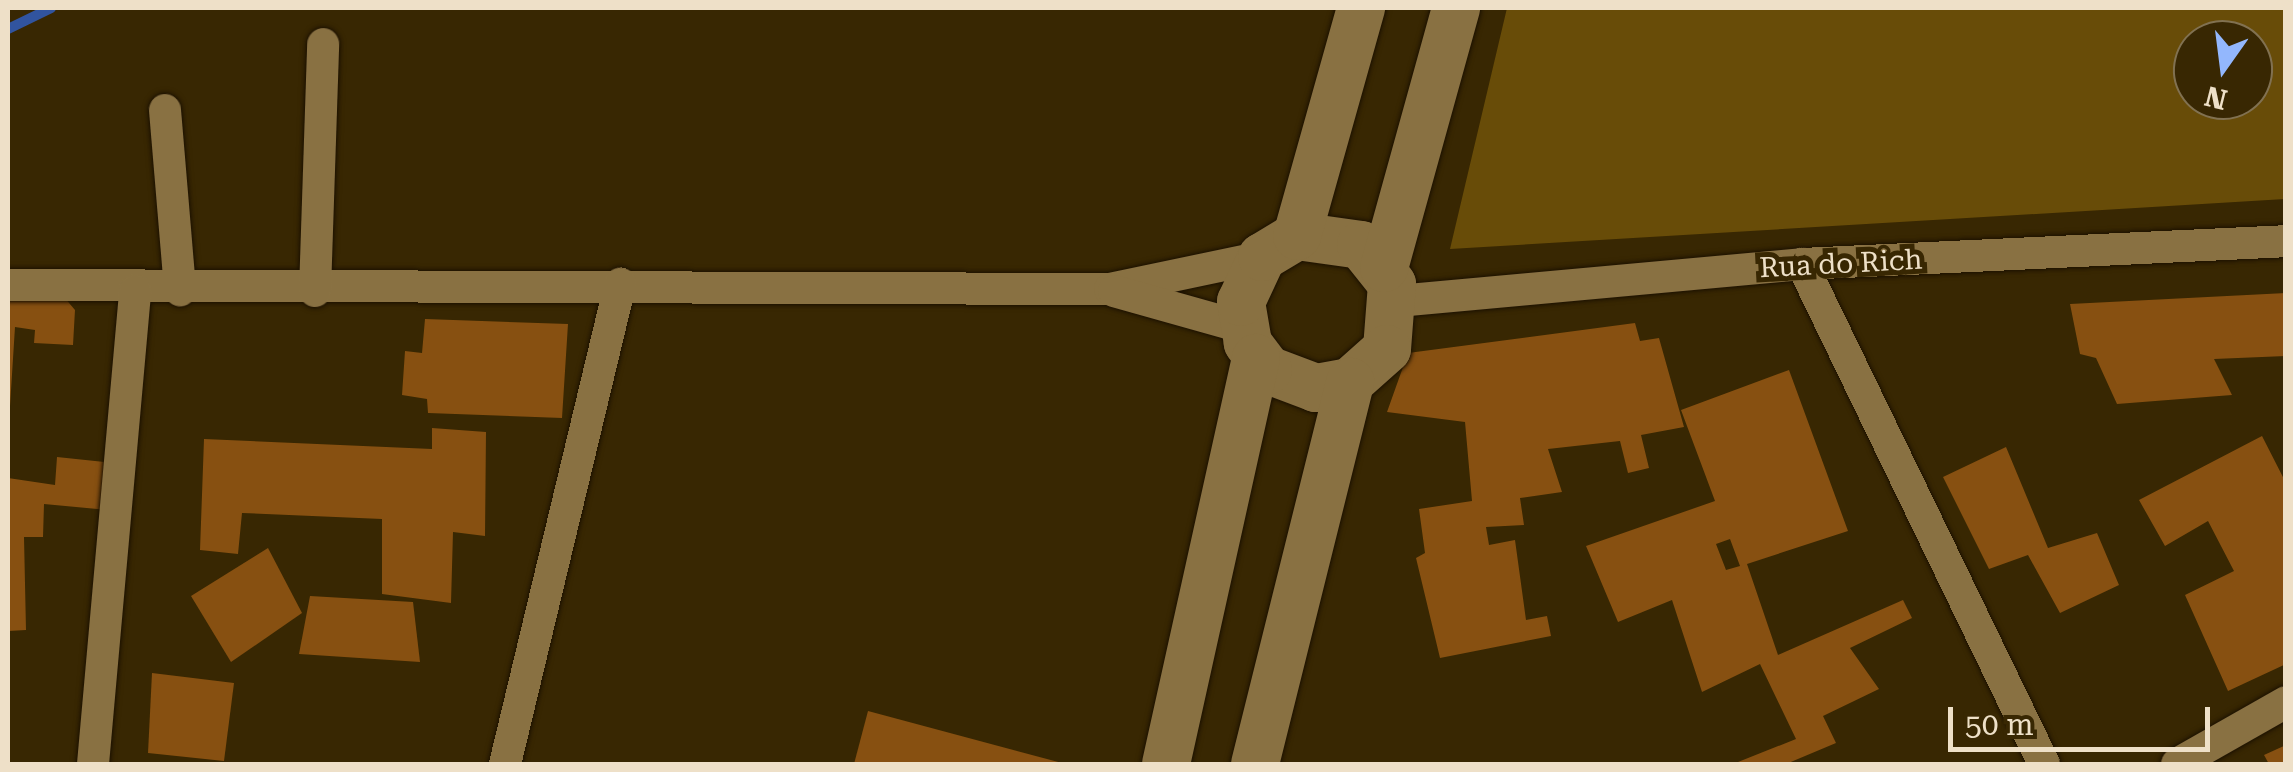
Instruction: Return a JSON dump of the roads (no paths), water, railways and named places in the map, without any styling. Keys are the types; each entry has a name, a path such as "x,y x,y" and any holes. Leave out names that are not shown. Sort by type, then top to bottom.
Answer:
{"main road":[{"path":"1166,764 1249,342 1241,302 1279,246 1361,8"},
{"path":"1255,764 1350,382 1387,350 1390,284 1456,8"},
{"path":"1279,246 1360,245 1390,284"},
{"path":"1249,342 1299,386 1350,382"}],"street":[{"path":"315,291 323,44"},
{"path":"165,110 180,290"},
{"name":"Rua do Rich","path":"1390,284 2286,241"},
{"path":"8,285 134,292 620,284 1110,290 1279,246"},
{"path":"1802,264 2044,764"},
{"path":"505,764 620,284"},
{"path":"1110,290 1249,342"},
{"path":"93,764 134,292"},
{"path":"2177,764 2286,702"}],"waterway":[{"path":"8,29 51,8"}]}
